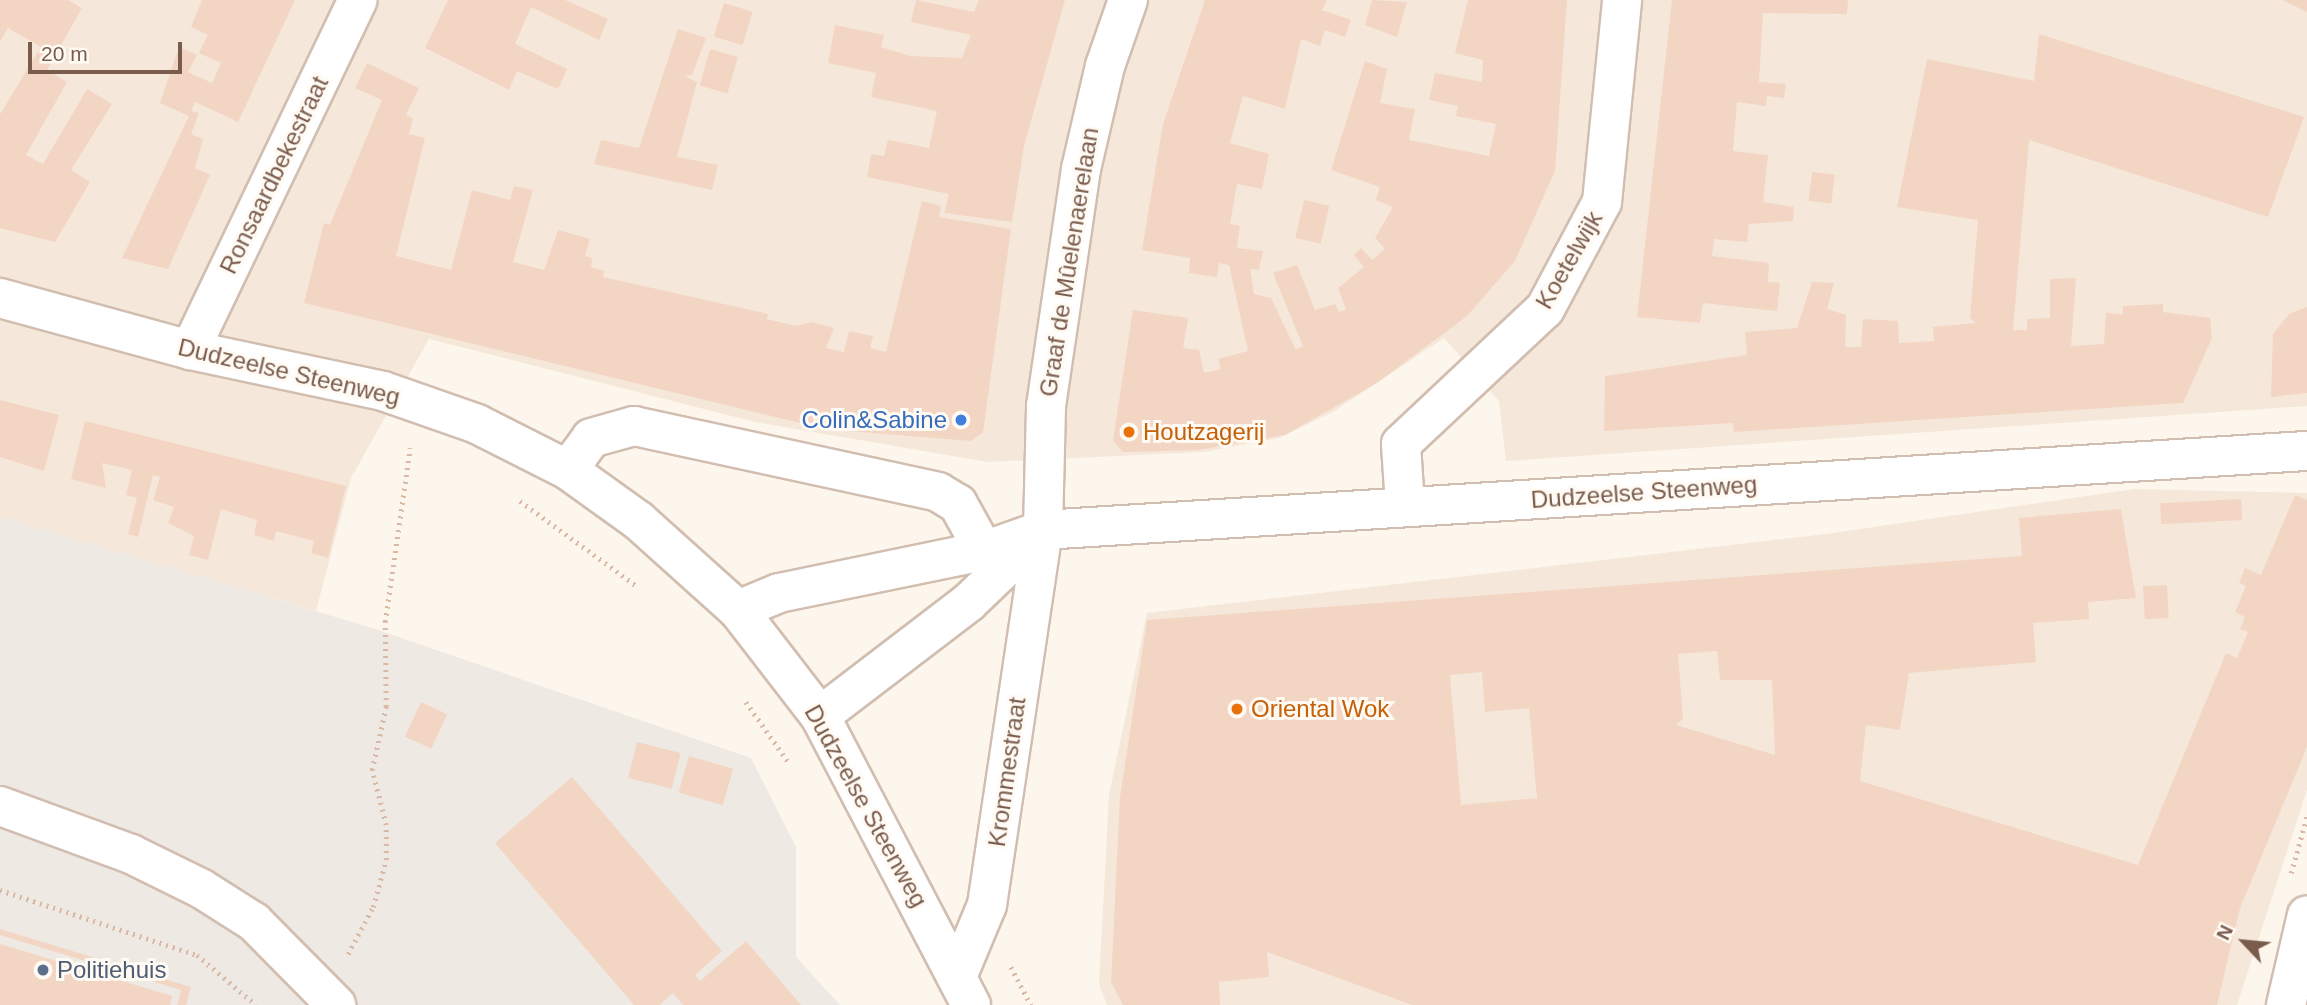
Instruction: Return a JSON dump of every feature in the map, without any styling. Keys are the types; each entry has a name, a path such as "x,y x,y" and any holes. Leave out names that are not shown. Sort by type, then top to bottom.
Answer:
{"street":[{"name":"Ronsaardbekestraat","path":"190,349 358,0"},
{"name":"Graaf de Mûelenaerelaan","path":"1043,530 1046,406 1081,169 1105,66 1129,0"},
{"name":"Koetelwijk","path":"1405,505 1401,444 1545,309 1602,202 1622,0"},
{"name":"Dudzeelse Steenweg","path":"0,298 190,349 383,391 477,424 568,470 639,521 738,610 820,716 964,991"},
{"path":"568,470 592,438 634,426 938,492 958,504 984,551"},
{"name":"Dudzeelse Steenweg","path":"738,610 779,593 984,551 1043,530 1405,505 2307,451"},
{"path":"820,716 969,602 1043,530"},
{"name":"Krommestraat","path":"964,991 987,905 1043,530"},
{"path":"0,806 58,824 202,888 254,922 334,1003"},
{"path":"2286,1005 2307,915"}],"path":[{"path":"334,1003 373,907 386,860 386,825 372,769 386,707 385,622 411,440"},
{"path":"512,495 641,589"},
{"path":"740,694 794,773"},
{"path":"0,890 186,949 232,979 256,1005"},
{"path":"1020,985 1031,1005"}],"shaded area":[{"path":"0,0 2307,0 2307,406 1506,461 1499,401 1444,338 1333,412 1279,438 1204,452 988,462 755,422 429,339 351,478 316,611 0,517"},
{"path":"2134,489 2307,493 2307,790 2237,1005 1107,1005 1099,984 1109,795 1147,613 1826,534"},
{"path":"0,517 369,627 751,758 796,847 796,957 840,1005 0,1005"}],"building":[{"path":"0,0 68,0 82,8 47,70 67,82 26,155 43,164 87,89 112,104 71,170 90,182 55,242 0,228 0,114 41,47 8,28 0,42"},
{"path":"202,0 295,0 238,122 195,102 191,111 199,113 191,134 203,139 195,168 210,175 168,269 122,258 189,116 160,103 179,47 197,55 188,72 212,83 221,63 199,53 208,35 191,27"},
{"path":"448,0 565,0 608,19 599,40 531,7 515,44 567,69 558,89 517,71 509,90 425,48"},
{"path":"916,0 974,12 979,0 1065,0 1024,146 1012,222 944,213 949,194 867,177 871,154 884,156 888,140 929,148 937,111 871,97 876,73 828,63 835,25 884,35 881,47 910,56 962,58 971,35 911,22"},
{"path":"1205,0 1327,0 1322,10 1351,20 1345,37 1325,30 1320,46 1301,39 1285,109 1243,96 1230,143 1269,154 1262,189 1237,184 1230,224 1240,226 1237,248 1263,251 1259,270 1250,269 1254,294 1271,298 1296,350 1303,346 1273,273 1297,265 1315,310 1335,304 1339,312 1346,309 1338,288 1364,267 1354,255 1361,248 1372,260 1385,249 1375,238 1393,207 1376,200 1380,187 1331,170 1365,61 1387,69 1380,103 1415,109 1409,140 1489,156 1496,124 1456,116 1458,106 1429,100 1435,73 1482,82 1483,60 1455,53 1468,0 1567,0 1555,171 1515,261 1467,316 1377,383 1285,435 1198,450 1123,452 1113,440 1133,310 1188,318 1183,348 1199,350 1204,373 1221,369 1218,359 1248,351 1229,265 1219,263 1217,277 1189,273 1190,258 1142,250 1163,124"},
{"path":"1372,0 1407,2 1397,37 1365,25"},
{"path":"1672,0 1848,0 1847,14 1763,13 1759,82 1786,84 1784,98 1767,96 1766,106 1737,102 1733,151 1768,155 1763,202 1794,207 1793,221 1749,224 1747,242 1714,239 1712,256 1769,263 1768,282 1780,283 1777,311 1703,303 1700,323 1637,317"},
{"path":"2283,0 2307,0 2307,12"},
{"path":"724,3 753,12 742,45 714,36"},
{"path":"678,29 706,38 692,75 684,76 697,82 677,157 718,165 712,190 594,164 601,140 639,148"},
{"path":"2039,34 2304,117 2268,217 2029,140 2013,330 2027,330 2027,319 2050,318 2050,279 2076,278 2071,346 2104,344 2106,313 2123,314 2123,306 2163,304 2163,312 2210,318 2212,338 2183,403 1734,432 1733,423 1604,431 1605,376 1747,355 1745,332 1797,328 1812,282 1834,283 1827,309 1846,315 1845,347 1861,347 1863,319 1898,321 1899,343 1934,341 1933,327 1976,323 1970,318 1978,220 1897,207 1927,59 2034,81"},
{"path":"710,49 738,57 727,94 700,86"},
{"path":"367,63 419,88 406,115 413,118 409,134 425,138 396,256 451,270 472,190 510,200 514,186 533,190 513,262 544,270 558,230 590,239 585,256 592,258 591,267 604,271 603,277 768,314 767,319 795,326 811,322 834,328 826,348 844,352 849,331 873,336 870,348 886,352 922,201 941,206 939,217 1011,229 983,432 971,441 825,429 304,303 324,223 330,225 382,100 355,88"},
{"path":"1812,172 1835,175 1831,204 1808,201"},
{"path":"1304,200 1329,206 1321,244 1295,238"},
{"path":"2307,307 2307,393 2271,397 2273,334 2289,314"},
{"path":"0,400 59,415 44,471 0,457"},
{"path":"85,421 346,486 328,558 311,553 314,541 276,531 274,541 254,535 257,520 221,509 208,560 189,555 194,536 168,523 174,507 153,500 160,477 153,475 138,537 128,534 137,498 126,495 132,470 102,463 106,488 71,479"},
{"path":"2295,495 2307,500 2307,747 2240,908 2217,1005 1412,1005 1267,952 1269,977 1219,982 1220,1005 1123,1005 1111,982 1120,797 1147,620 2022,556 2019,518 2121,509 2136,598 2088,602 2089,619 2033,623 2036,662 1909,673 1900,730 1866,725 1860,781 2138,865 2226,653 2237,658 2248,632 2240,629 2245,617 2235,612 2246,586 2239,583 2245,568 2261,575","holes":["1717,651 1720,680 1772,680 1775,755 1676,725 1683,719 1678,654","1482,672 1485,712 1529,708 1537,798 1461,805 1450,675"]},
{"path":"2241,499 2242,520 2161,524 2160,503"},
{"path":"2167,585 2169,618 2145,619 2143,586"},
{"path":"421,702 447,714 431,749 405,736"},
{"path":"637,742 681,753 672,789 628,778"},
{"path":"689,756 733,769 723,805 679,793"},
{"path":"572,777 722,951 695,975 700,981 746,941 801,1005 683,1005 673,993 660,1005 634,1005 495,843"},
{"path":"0,929 191,987 186,1005 177,1005 181,990 0,935"},
{"name":"Politiehuis","path":"0,944 172,996 170,1005 0,1005"}],"place":[{"name":"Colin&Sabine","path":"961,420"},
{"name":"Houtzagerij","path":"1129,432"},
{"name":"Oriental Wok","path":"1237,709"},
{"name":"Politiehuis","path":"43,970"}]}
